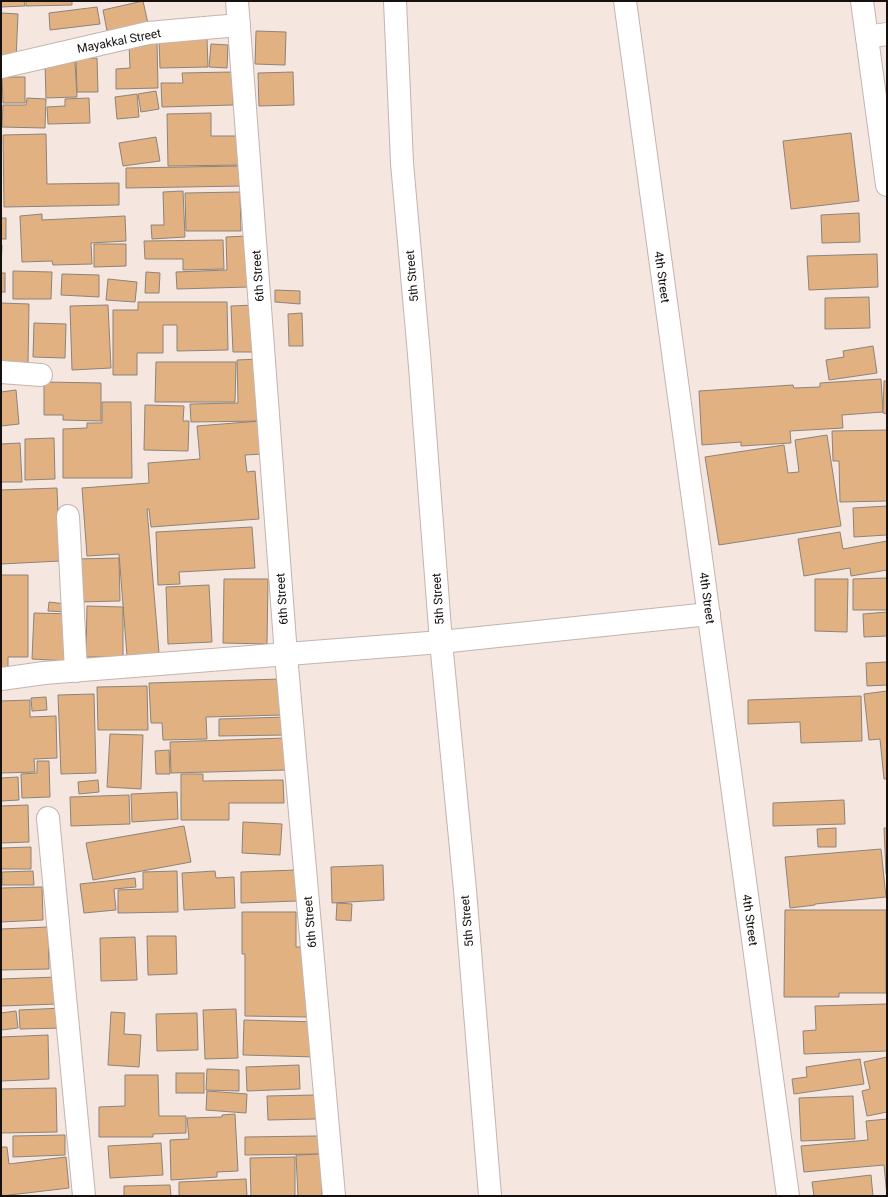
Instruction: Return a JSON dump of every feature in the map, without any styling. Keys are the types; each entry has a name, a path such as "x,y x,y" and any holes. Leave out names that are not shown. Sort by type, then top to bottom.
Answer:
{"street":[{"name":"6th Street","path":"237,1 286,655 334,1196"},
{"name":"5th Street","path":"395,1 402,163 419,354 441,642 466,898 490,1196"},
{"name":"4th Street","path":"625,1 788,1196"},
{"path":"862,1 877,35 887,185"},
{"name":"Mayakkal Street","path":"1,67 148,33 239,25"},
{"path":"1,372 41,375"},
{"path":"68,516 76,671"},
{"path":"1,679 76,671 441,642 709,614"},
{"path":"48,818 84,1196"}],"building":[{"path":"1,1 24,1 25,6 1,7"},
{"path":"26,1 72,1 72,5 26,6"},
{"path":"143,1 149,28 108,36 103,10"},
{"path":"97,7 100,24 50,30 49,13"},
{"path":"1,13 18,14 16,59 1,58"},
{"path":"256,31 286,32 285,65 255,64"},
{"path":"159,39 207,39 208,67 160,68"},
{"path":"157,42 158,88 116,89 116,69 130,68 129,43"},
{"path":"211,44 228,45 227,68 209,67"},
{"path":"97,58 98,92 77,92 76,59"},
{"path":"75,62 77,97 46,98 45,63"},
{"path":"232,72 233,105 162,107 161,83 183,83 182,73"},
{"path":"293,72 294,105 259,106 258,73"},
{"path":"2,77 25,77 25,103 3,103"},
{"path":"156,91 159,109 141,112 138,94"},
{"path":"137,94 139,117 117,119 115,97"},
{"path":"27,98 46,99 45,128 2,127 3,105 26,105"},
{"path":"89,98 90,123 48,124 47,107 65,106 65,99"},
{"path":"211,113 211,136 241,136 241,165 168,166 167,114"},
{"path":"851,133 859,201 791,209 783,141"},
{"path":"46,134 47,184 119,183 119,205 4,207 3,135"},
{"path":"156,137 160,161 123,166 119,143"},
{"path":"242,166 242,186 126,188 126,168"},
{"path":"183,191 185,237 152,239 151,225 164,225 163,192"},
{"path":"240,192 241,231 186,231 185,193"},
{"path":"859,213 860,242 822,243 821,215"},
{"path":"42,214 42,220 125,216 126,241 91,243 92,264 53,265 52,261 22,262 20,216"},
{"path":"1,218 6,218 6,239 1,239"},
{"path":"247,236 249,287 177,289 176,272 227,270 226,237"},
{"path":"223,240 224,269 183,270 183,259 145,259 144,241"},
{"path":"94,244 126,244 126,266 94,267"},
{"path":"1,245 2,245 1,268"},
{"path":"877,254 878,287 809,290 807,256"},
{"path":"13,271 52,272 51,299 13,299"},
{"path":"146,272 160,273 159,293 145,293"},
{"path":"1,273 5,273 5,292 1,292"},
{"path":"62,274 99,275 99,297 61,295"},
{"path":"108,279 137,282 135,302 106,300"},
{"path":"275,290 300,291 300,304 275,302"},
{"path":"869,297 870,328 825,329 825,298"},
{"path":"138,302 227,302 228,350 177,351 177,325 163,325 163,353 137,353 137,375 113,375 113,310 138,310"},
{"path":"1,303 29,304 28,363 1,363"},
{"path":"108,305 111,368 72,370 70,306"},
{"path":"255,305 257,352 233,352 231,306"},
{"path":"302,313 303,346 289,346 288,314"},
{"path":"34,323 66,324 65,358 33,357"},
{"path":"873,346 877,373 829,380 826,360 844,357 843,351"},
{"path":"260,359 261,421 191,422 190,404 238,403 237,360"},
{"path":"156,362 236,362 235,402 155,402"},
{"path":"881,379 883,412 842,415 843,428 790,431 791,443 741,446 741,442 702,445 699,391 793,385 794,388 820,387 820,383"},
{"path":"884,381 887,381 887,414 883,413"},
{"path":"44,382 101,383 101,421 63,420 63,415 44,415"},
{"path":"16,390 19,424 1,426 1,392"},
{"path":"102,402 131,402 132,478 63,478 63,429 87,428 87,423 102,423"},
{"path":"145,405 184,406 183,421 189,421 188,451 144,450"},
{"path":"260,421 263,454 245,455 247,472 255,471 259,519 151,527 149,509 147,509 159,653 127,656 119,554 87,556 82,488 149,483 148,463 200,459 197,426"},
{"path":"887,430 887,501 840,502 839,461 833,461 832,431"},
{"path":"827,435 841,526 719,545 705,457 784,445 788,473 799,472 795,440"},
{"path":"54,438 55,479 25,480 25,439"},
{"path":"20,443 22,482 1,482 1,444"},
{"path":"57,488 60,561 1,564 1,490"},
{"path":"887,506 887,535 854,537 853,508"},
{"path":"252,527 255,568 179,572 180,584 158,585 156,532"},
{"path":"840,532 843,549 887,541 887,570 851,576 850,568 804,576 798,539"},
{"path":"119,558 120,601 79,602 77,559"},
{"path":"1,575 28,575 28,657 8,657 8,668 1,668"},
{"path":"887,578 887,610 853,610 853,579"},
{"path":"224,579 268,579 267,644 223,643"},
{"path":"815,579 848,579 847,632 815,631"},
{"path":"209,585 212,642 168,644 166,587"},
{"path":"49,602 66,604 65,612 48,611"},
{"path":"87,606 123,607 123,657 86,657"},
{"path":"887,612 887,636 864,637 863,614"},
{"path":"34,613 71,614 69,661 32,659"},
{"path":"887,662 887,685 867,686 866,663"},
{"path":"281,679 282,715 206,717 207,739 163,740 162,723 151,723 149,683"},
{"path":"147,686 148,730 98,730 97,687"},
{"path":"887,691 887,779 884,779 880,739 869,740 864,694"},
{"path":"94,694 96,773 61,774 58,695"},
{"path":"861,696 862,741 801,743 800,722 748,724 748,700"},
{"path":"46,697 47,710 32,711 31,698"},
{"path":"30,700 30,717 56,716 57,758 34,759 35,772 1,773 1,701"},
{"path":"286,717 286,735 219,736 219,719"},
{"path":"110,734 143,735 141,789 107,787"},
{"path":"286,738 287,770 171,773 170,742"},
{"path":"169,750 170,774 156,774 155,751"},
{"path":"37,761 49,761 50,797 22,798 21,774 37,773"},
{"path":"181,774 203,774 203,781 283,780 284,803 229,803 229,820 181,820"},
{"path":"18,777 19,800 1,801 1,778"},
{"path":"98,780 99,792 79,794 78,782"},
{"path":"177,792 178,819 132,822 131,794"},
{"path":"129,795 130,824 71,826 70,797"},
{"path":"844,800 845,824 773,826 773,803"},
{"path":"28,805 29,842 1,843 1,806"},
{"path":"243,822 282,824 280,855 242,853"},
{"path":"184,826 191,862 93,880 86,843"},
{"path":"836,828 836,847 818,847 817,829"},
{"path":"884,828 887,828 887,874 886,874"},
{"path":"31,847 31,869 1,869 1,848"},
{"path":"881,849 886,897 790,908 785,857"},
{"path":"383,865 384,900 332,903 331,867"},
{"path":"296,870 297,901 241,903 241,872"},
{"path":"33,871 34,885 2,885 2,872"},
{"path":"177,871 178,912 118,913 118,890 143,889 143,872"},
{"path":"215,871 216,878 234,877 235,908 184,910 182,873"},
{"path":"135,878 136,887 114,889 116,910 84,913 80,884"},
{"path":"42,887 43,920 1,922 1,888"},
{"path":"337,903 352,904 351,921 336,920"},
{"path":"785,910 886,910 886,993 839,993 839,997 784,997"},
{"path":"242,912 296,912 296,947 308,947 308,1017 245,1016 245,954 242,954"},
{"path":"48,927 49,969 1,970 1,929"},
{"path":"147,936 176,936 177,974 148,975"},
{"path":"135,937 137,980 101,981 100,938"},
{"path":"57,977 57,1004 1,1006 1,979"},
{"path":"887,1004 887,1051 804,1054 803,1031 816,1030 815,1006"},
{"path":"63,1008 63,1028 20,1029 19,1010"},
{"path":"236,1009 238,1058 205,1059 203,1010"},
{"path":"16,1011 18,1028 1,1030 1,1013"},
{"path":"111,1012 125,1013 124,1034 141,1035 139,1067 108,1065"},
{"path":"197,1013 198,1050 157,1051 156,1014"},
{"path":"244,1020 318,1022 317,1057 243,1055"},
{"path":"48,1035 49,1079 1,1081 1,1037"},
{"path":"887,1057 887,1112 867,1116 862,1091 870,1089 864,1062"},
{"path":"860,1059 864,1084 794,1094 792,1079 807,1077 806,1067"},
{"path":"299,1065 300,1089 247,1091 246,1067"},
{"path":"207,1069 239,1070 239,1091 206,1090"},
{"path":"176,1073 204,1073 204,1093 176,1093"},
{"path":"125,1075 158,1075 159,1116 186,1116 186,1133 153,1134 153,1137 99,1137 99,1107 125,1106"},
{"path":"56,1088 57,1132 1,1133 1,1089"},
{"path":"207,1091 247,1094 246,1113 206,1110"},
{"path":"315,1095 316,1119 268,1120 267,1096"},
{"path":"853,1096 855,1139 801,1141 799,1098"},
{"path":"235,1114 238,1171 217,1172 217,1177 171,1180 170,1140 189,1139 187,1118 222,1117 222,1115"},
{"path":"887,1119 887,1196 884,1165 804,1172 801,1146 868,1140 866,1121"},
{"path":"65,1135 65,1155 13,1157 13,1136"},
{"path":"318,1136 319,1154 245,1155 245,1137"},
{"path":"161,1143 163,1175 110,1178 108,1146"},
{"path":"1,1147 7,1147 9,1164 66,1157 69,1188 1,1196"},
{"path":"321,1154 322,1196 298,1196 296,1155"},
{"path":"295,1157 295,1196 251,1196 250,1158"},
{"path":"871,1175 873,1196 814,1196 812,1182"},
{"path":"246,1179 247,1196 179,1196 179,1182"},
{"path":"170,1185 171,1196 124,1196 124,1186"}]}
